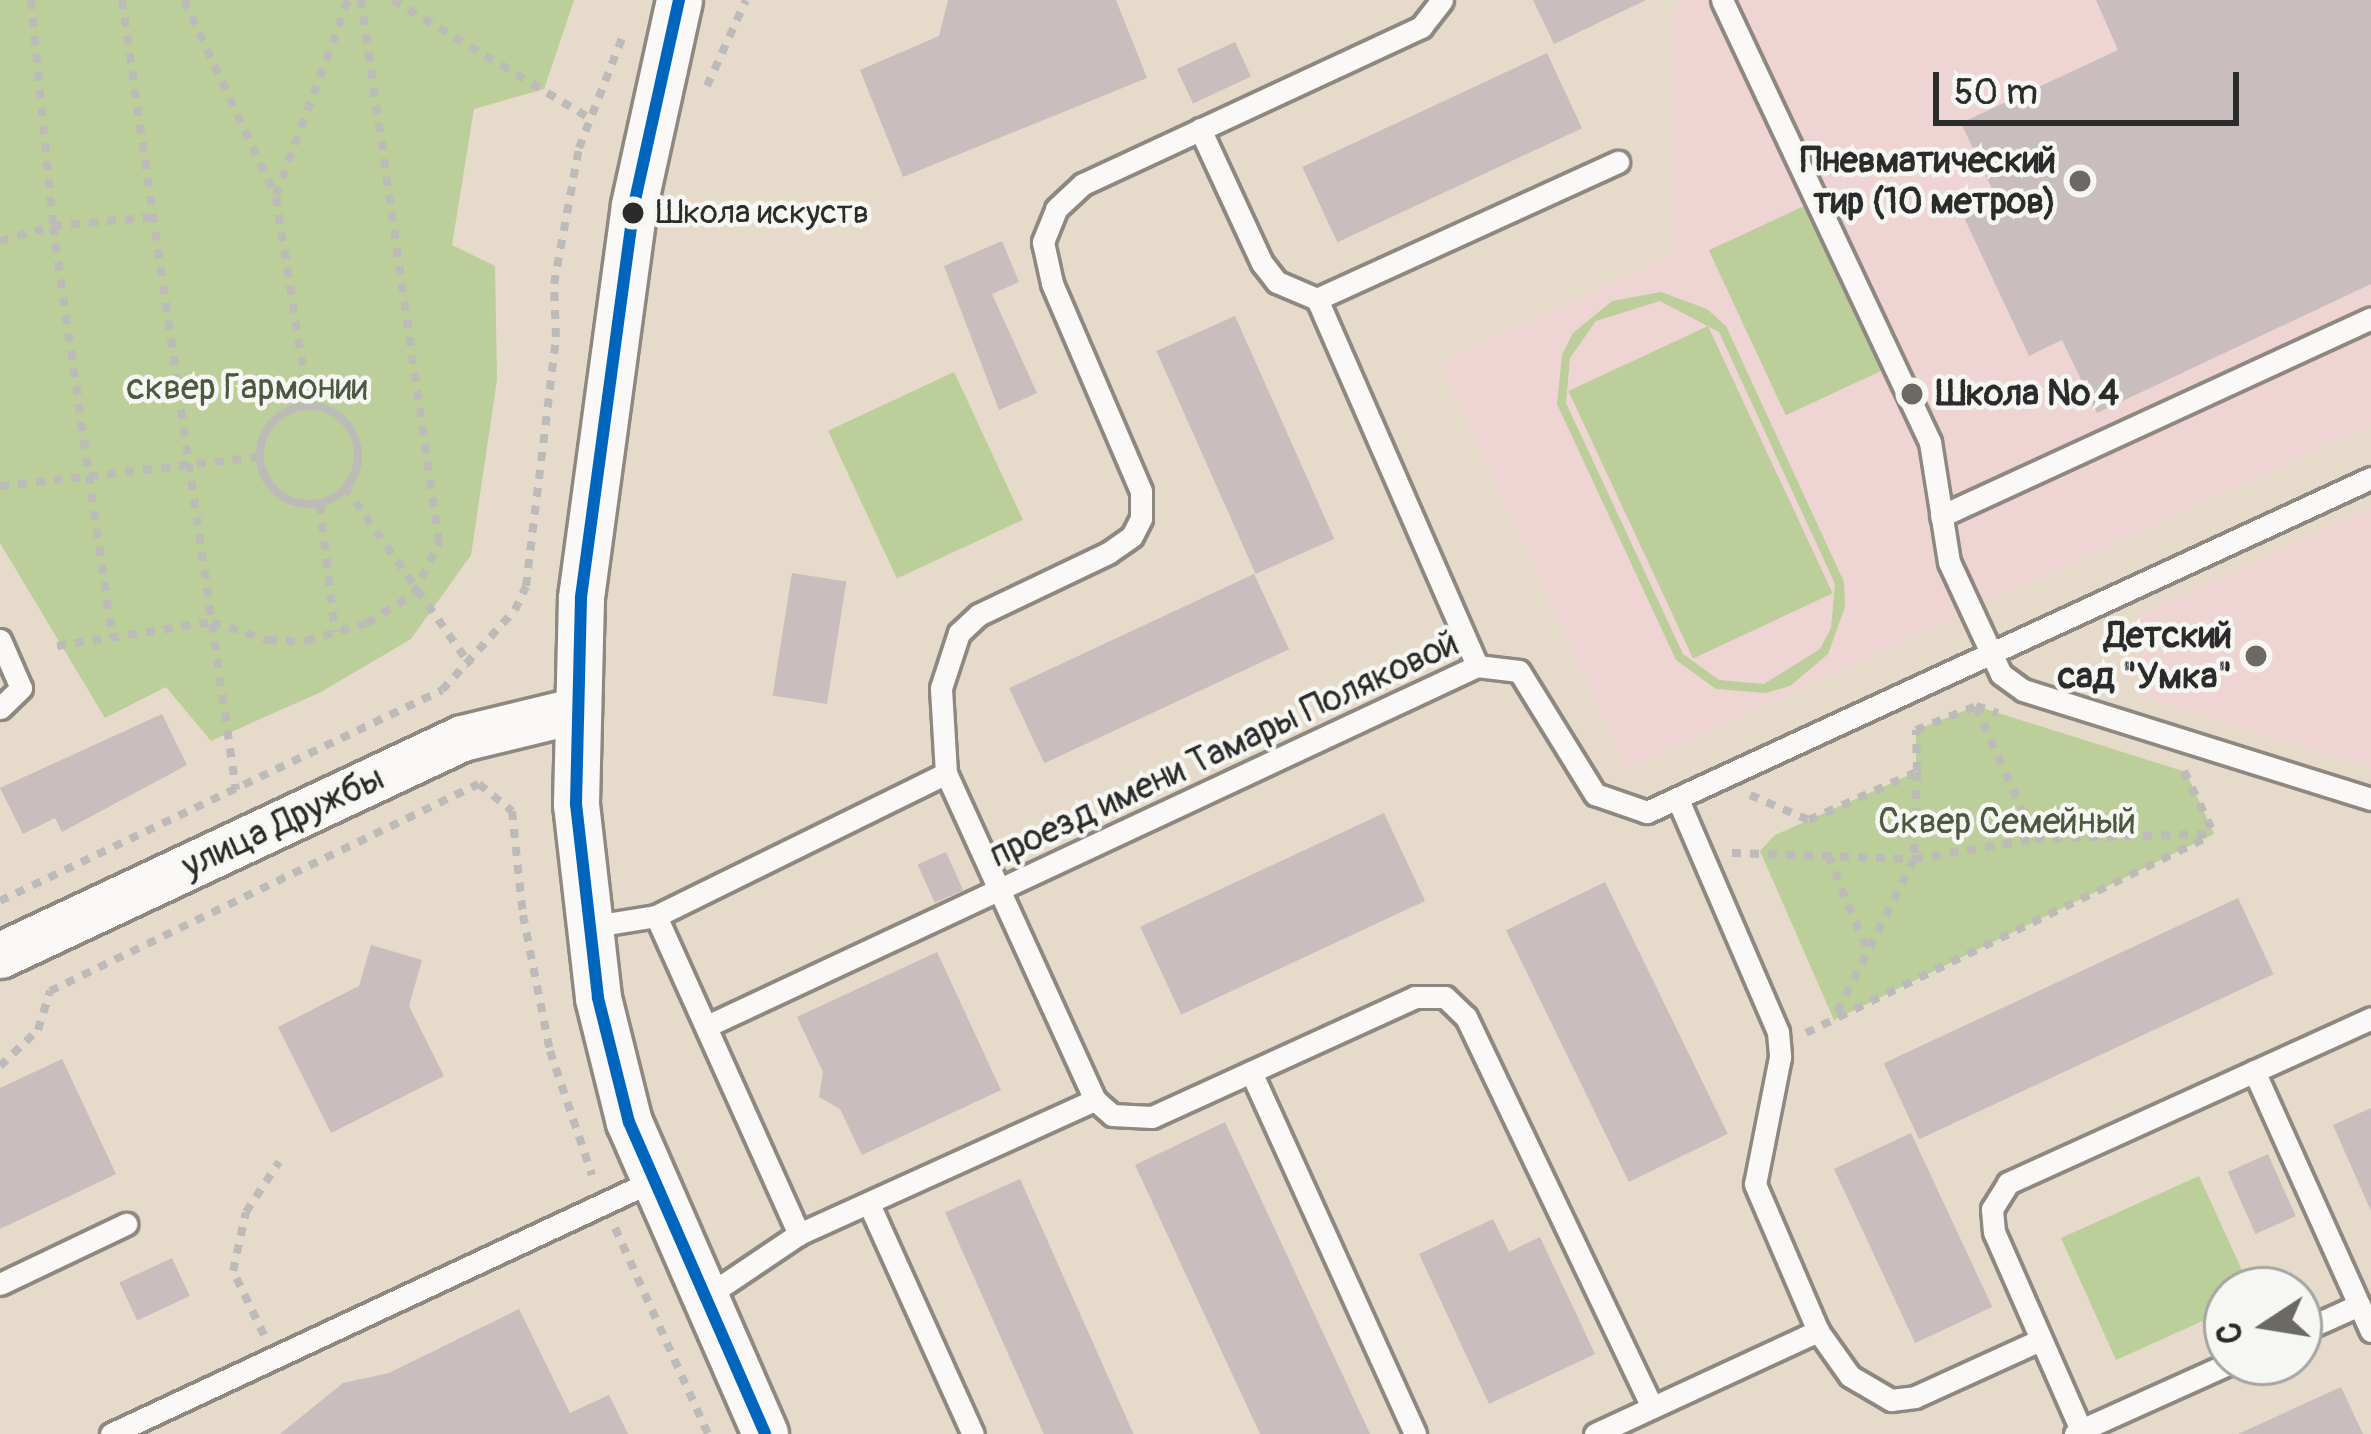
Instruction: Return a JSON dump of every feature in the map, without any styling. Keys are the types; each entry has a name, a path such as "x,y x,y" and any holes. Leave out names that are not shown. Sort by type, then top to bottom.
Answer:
{"street":[{"path":"679,0 632,225 581,598 574,711 587,927 612,1062 652,1181 701,1299 766,1434"},
{"name":"улица Дружбы","path":"0,955 461,739 574,711"}],"lane":[{"path":"1442,0 1421,27 1083,184 1056,209 1043,242 1052,283 1141,490 1141,518 1132,536 1108,553 978,615 959,633 940,688 946,772 1095,1100 1112,1115 1152,1117 1415,997 1445,998 1466,1017 1652,1407"},
{"path":"1722,0 1930,442 1949,562 1990,654 2024,691 2371,799"},
{"path":"1200,129 1262,263 1277,282 1316,299 1477,666"},
{"path":"1316,299 1618,162"},
{"path":"1941,516 2371,318"},
{"name":"проезд имени Тамары Поляковой","path":"706,1026 1477,666 1519,670 1595,794 1647,812 1678,802 2371,478"},
{"path":"0,640 21,688 0,708"},
{"path":"587,927 656,916 946,772"},
{"path":"1678,802 1779,1046 1755,1184 1818,1331 1850,1376 1891,1400 1915,1397 2040,1340"},
{"path":"656,916 799,1234"},
{"path":"2203,1375 2078,1432 1994,1232 1991,1209 2008,1183 2371,1018"},
{"path":"2254,1070 2366,1313 2323,1325"},
{"path":"1251,1072 1415,1434"},
{"path":"701,1299 799,1234 1095,1100"},
{"path":"111,1434 652,1181"},
{"path":"869,1204 973,1434"},
{"path":"0,1284 126,1224"},
{"path":"1595,1434 1818,1331"}],"path":[{"path":"31,0 53,226 112,637"},
{"path":"122,0 236,790"},
{"path":"184,0 276,197 310,407"},
{"path":"276,197 348,0"},
{"path":"57,646 212,622 268,640 335,632 414,594 439,542 361,0"},
{"path":"393,0 591,118"},
{"path":"699,103 746,0"},
{"path":"0,901 409,708 470,665 526,586 556,338 554,284 591,118 628,20"},
{"path":"0,241 53,226 154,218"},
{"path":"310,407 336,415 356,437 358,464 345,488 320,505 283,496 259,457 274,421 310,407"},
{"path":"0,486 189,461 259,457"},
{"path":"345,488 414,594 470,665"},
{"path":"320,505 335,632"},
{"path":"1976,706 2035,839"},
{"path":"1833,1020 1914,860 1916,730 1976,706 2018,719"},
{"path":"2165,765 2186,772 2214,834"},
{"path":"1733,788 1808,820 1917,772"},
{"path":"0,1066 38,1030 50,991 479,784"},
{"path":"1717,854 1914,860 2035,839 2214,834"},
{"path":"1779,1046 2214,834"},
{"path":"1828,855 1868,952"},
{"path":"247,1298 233,1270 246,1211 279,1162"}],"shaded area":[{"name":"Школа № 4","path":"1689,0 2371,0 2371,425 1627,769 1440,363 1672,255 1674,7"},
{"name":"Детский сад \"Умка\"","path":"2371,508 2371,768 2142,696 2140,615"}],"green space":[{"name":"сквер Гармонии","path":"0,0 574,0 544,89 474,109 452,245 495,266 497,380 471,555 411,639 321,692 211,741 166,687 105,718 0,543"},
{"path":"1804,206 1881,371 1786,415 1709,250"},
{"path":"1661,292 1707,309 1726,326 1844,582 1845,607 1828,654 1790,686 1766,693 1716,689 1676,660 1557,404 1562,355 1573,333 1612,301","holes":["1660,301 1719,332 1835,584 1831,628 1820,649 1764,684 1719,680 1683,654 1566,403 1570,358 1596,321"]},
{"path":"1708,326 1833,593 1693,658 1568,391"},
{"path":"954,372 1023,520 897,578 828,431"},
{"name":"Сквер Семейный","path":"1976,706 2186,772 2214,834 1834,1020 1760,851 1775,835 1916,772 1916,730"},
{"path":"2199,1176 2240,1266 2203,1266 2203,1321 2116,1360 2061,1238"}],"building":[{"path":"948,0 1116,0 1147,78 903,177 860,70 939,36"},
{"path":"1533,0 1646,0 1554,44"},
{"path":"2096,0 2371,0 2371,284 2097,413 2062,340 2029,356 1961,211 1995,195 1961,123 2118,50"},
{"path":"1235,42 1251,76 1193,103 1177,69"},
{"path":"1547,53 1582,128 1337,242 1302,167"},
{"path":"1002,241 1019,282 992,294 1037,393 999,410 944,266"},
{"path":"1235,316 1334,539 1256,574 1156,351"},
{"path":"792,573 846,582 827,704 773,695"},
{"path":"1254,574 1289,649 1044,763 1009,688"},
{"path":"162,714 187,765 62,832 55,818 23,834 0,788"},
{"path":"1384,813 1425,901 1181,1015 1140,927"},
{"path":"946,852 963,890 935,903 918,865"},
{"path":"1605,882 1728,1134 1629,1182 1506,930"},
{"path":"2238,898 2273,974 1919,1139 1884,1063"},
{"path":"371,945 422,960 409,1006 444,1076 331,1133 278,1027 359,986"},
{"path":"937,952 1001,1090 862,1155 840,1109 819,1097 823,1072 797,1017"},
{"path":"62,1059 116,1174 0,1229 0,1088"},
{"path":"2371,1108 2371,1211 2333,1125"},
{"path":"1225,1122 1370,1434 1260,1434 1135,1165"},
{"path":"1911,1133 1992,1307 1915,1343 1834,1169"},
{"path":"2268,1154 2296,1216 2255,1234 2228,1172"},
{"path":"1020,1179 1134,1434 1044,1434 945,1212"},
{"path":"1493,1219 1509,1252 1540,1237 1595,1354 1489,1404 1419,1254"},
{"path":"172,1258 190,1296 137,1321 119,1283"},
{"path":"519,1309 570,1413 609,1395 628,1434 280,1434 343,1383 389,1373"},
{"path":"2341,1387 2363,1434 2238,1434"}],"transit line":[{"path":"679,0 634,205 581,598 576,804 598,998 629,1122 765,1434"}],"place":[{"name":"Пневматический тир (10 метров)","path":"2080,181"},
{"name":"Школа искуств","path":"633,213"},
{"name":"Школа № 4","path":"1912,394"},
{"name":"Детский сад \"Умка\"","path":"2256,656"}]}
